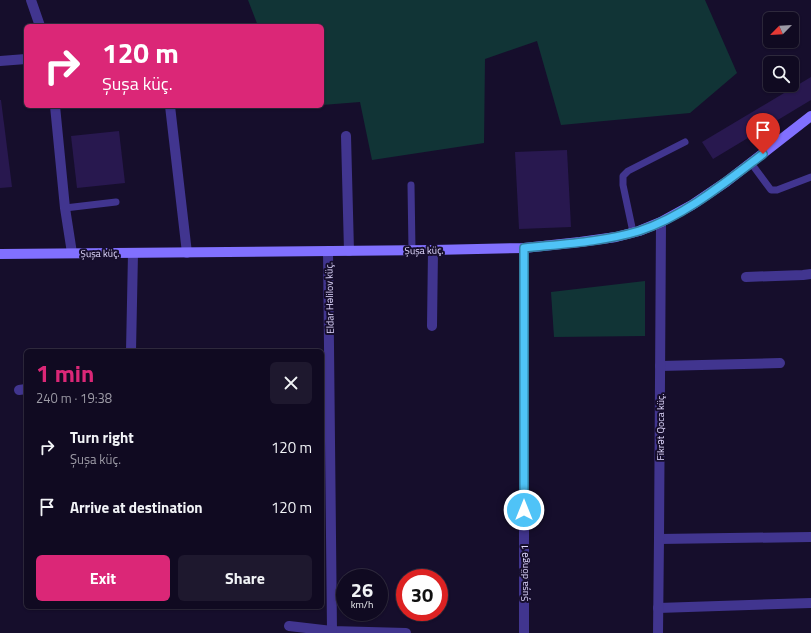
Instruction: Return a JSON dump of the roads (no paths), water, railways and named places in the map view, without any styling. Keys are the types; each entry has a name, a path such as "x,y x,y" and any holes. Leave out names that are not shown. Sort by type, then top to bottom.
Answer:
{"street":[{"path":"32,0 39,24"},
{"path":"0,61 24,59"},
{"path":"55,108 65,208 72,253"},
{"path":"170,108 187,253"},
{"name":"Şuşa küç.","path":"0,254 524,248 616,237 661,222 692,205 726,182 811,116"},
{"path":"346,136 349,251"},
{"name":"Fikrət Qoca küç.","path":"658,633 661,222"},
{"name":"Şuşa döngə 1","path":"524,248 524,633"},
{"path":"432,326 433,250"},
{"name":"Eldar Həlilov küç.","path":"328,251 332,631"},
{"path":"131,349 133,253"},
{"path":"746,277 811,274"},
{"path":"660,366 780,363"},
{"path":"659,539 811,537"},
{"path":"658,608 811,603"},
{"path":"288,626 332,631 406,633"}],"lane":[{"path":"633,232 623,185 623,176 685,142"},
{"path":"751,163 771,190 777,190 811,177"},
{"path":"411,185 412,250"},
{"path":"65,208 116,202"}]}
